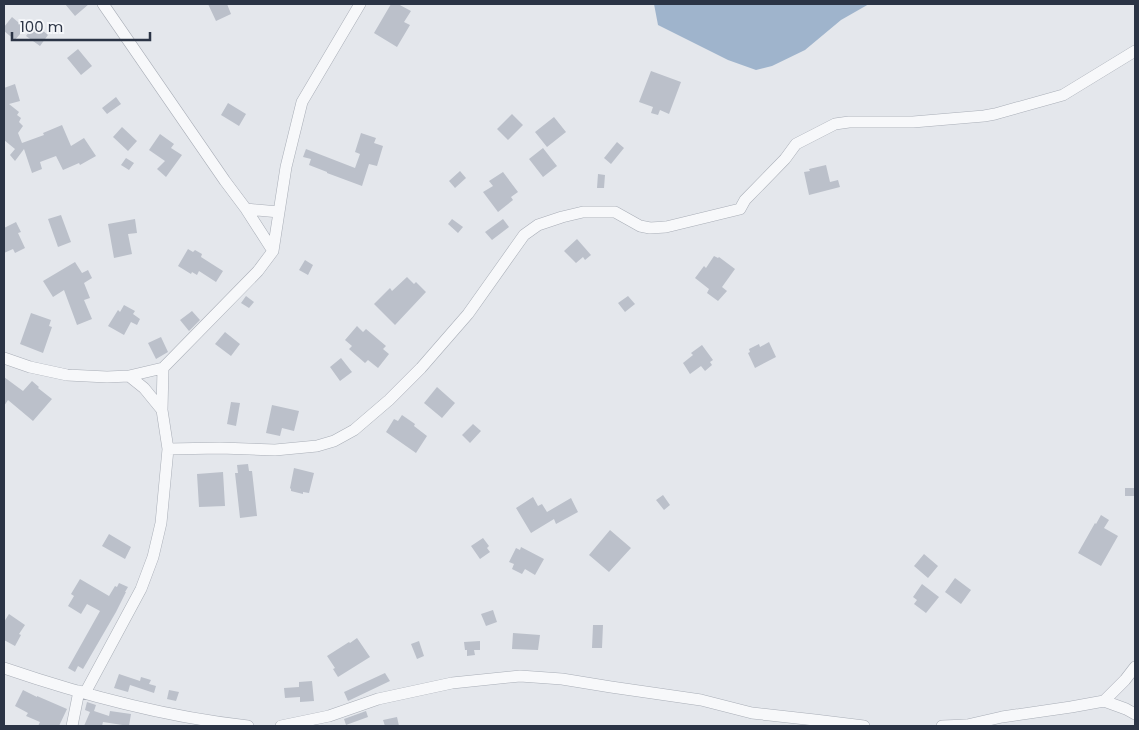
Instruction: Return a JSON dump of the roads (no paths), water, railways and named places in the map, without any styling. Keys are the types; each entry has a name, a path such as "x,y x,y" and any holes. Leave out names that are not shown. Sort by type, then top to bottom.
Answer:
{"street":[{"path":"102,4 246,209 273,251"},
{"path":"4,358 30,367 67,375 129,376 163,368 258,271 273,251 286,167 302,102 360,4"},
{"path":"168,449 275,450 309,447 334,441 354,430 389,400 421,368 468,314 524,235 538,225 583,212 615,212 640,226 650,228 666,227 740,209 745,200 785,159 796,144 835,124 849,122 913,122 995,114 1063,95 1135,51"},
{"path":"246,209 279,212"},
{"path":"72,726 82,692 142,589 153,557 161,523 168,449 162,410 163,368"},
{"path":"129,376 144,388 162,410"},
{"path":"4,668 82,692 161,712 248,726"},
{"path":"1104,701 1135,668"},
{"path":"280,726 332,721 378,699 452,684 520,676 562,679 701,700 752,713 864,726"},
{"path":"942,726 967,725 1002,717 1104,701 1126,708 1135,714"}],"water":[{"path":"654,4 869,4 841,20 805,50 772,66 756,70 728,60 658,25"}]}
